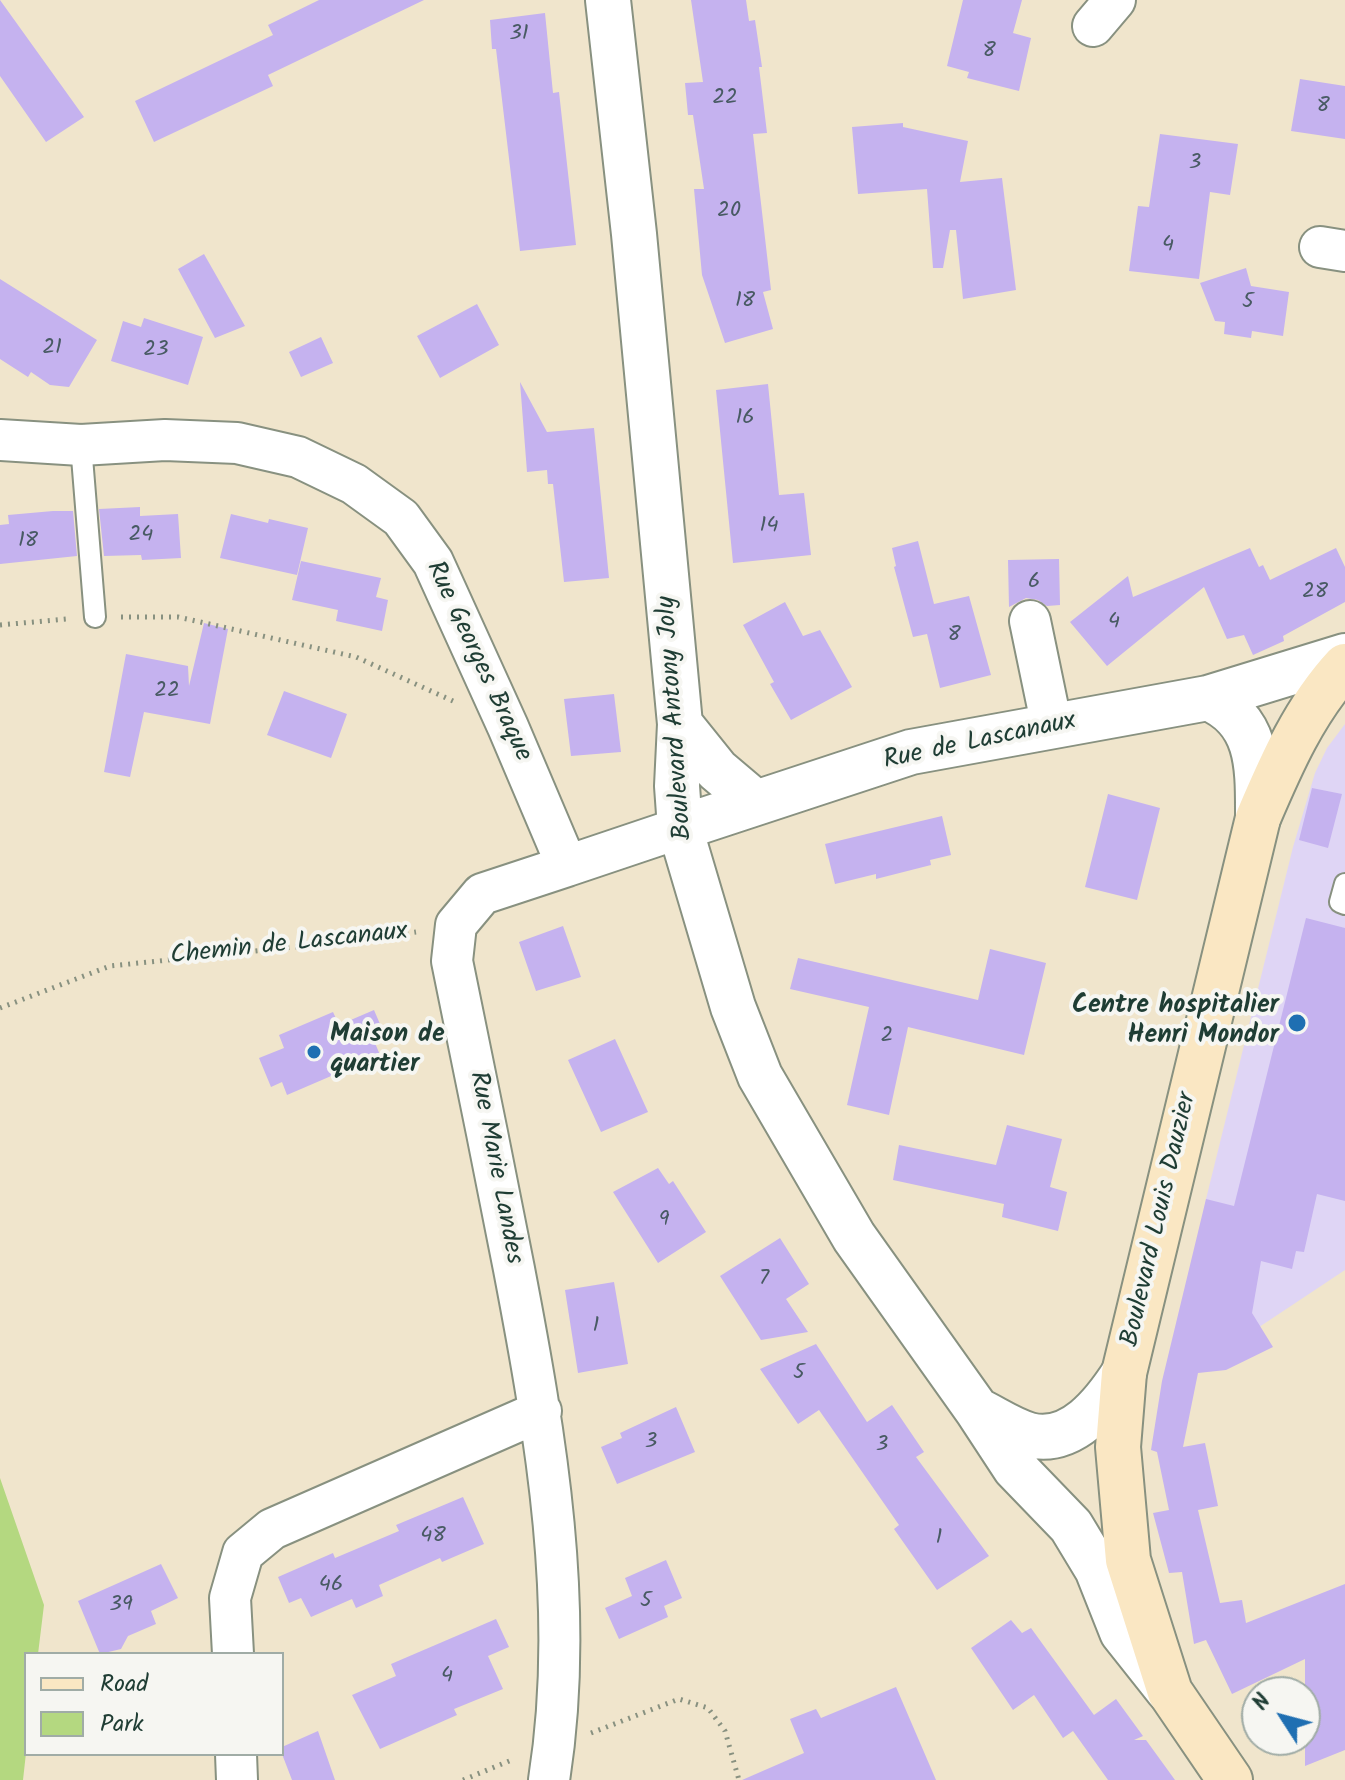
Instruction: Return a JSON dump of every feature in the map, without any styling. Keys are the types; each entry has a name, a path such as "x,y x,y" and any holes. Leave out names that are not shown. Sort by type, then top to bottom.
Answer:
{"main road":[{"name":"Boulevard Louis Dauzier","path":"1230,1780 1170,1692 1128,1560 1118,1447 1124,1373 1258,818 1285,755 1332,680 1345,666"}],"street":[{"name":"Boulevard Antony Joly","path":"608,0 636,250 680,724 677,786 680,828 733,1007 760,1076 854,1237 1015,1468 1071,1526 1097,1569 1122,1632 1170,1692"},
{"name":"Rue Georges Braque","path":"0,439 81,445 165,440 237,443 298,457 354,484 401,518 433,562 567,866"},
{"path":"1030,621 1052,727"},
{"name":"Rue de Lascanaux","path":"680,828 911,752 1208,698 1345,656"},
{"path":"1208,698 1228,707 1250,735 1258,776 1258,818"},
{"path":"680,724 744,807 711,860 702,906"},
{"path":"456,925 482,894 680,828"},
{"name":"Rue Marie Landes","path":"456,925 452,961 541,1411 559,1601 552,1761"},
{"name":"Boulevard Antony Joly","path":"977,1410 1025,1434 1040,1437 1068,1431 1090,1418 1124,1373"},
{"path":"233,1652 230,1598 243,1553 272,1529 541,1411"},
{"path":"236,1756 237,1780"}],"lane":[{"path":"81,445 95,617"},
{"path":"1345,884 1340,902 1345,904"}],"path":[{"path":"0,625 95,617 178,617 356,657 508,727"},
{"name":"Chemin de Lascanaux","path":"0,1008 110,966 363,940 456,925"},
{"path":"552,1761 603,1729 679,1699 708,1708 725,1731 739,1780"}],"shaded area":[{"name":"Centre hospitalier Henri Mondor","path":"1345,724 1345,1270 1208,1361 1202,1221 1206,1199 1293,847 1315,773 1327,748"}],"green space":[{"path":"0,1478 44,1605 38,1652 24,1652 26,1756 23,1780 0,1780"}],"building":[{"path":"0,0 84,117 46,142 0,76"},
{"path":"319,0 424,0 268,75 273,86 154,142 135,101 273,35 268,25"},
{"path":"691,0 746,0 749,21 755,20 762,67 759,67 767,133 753,134 771,290 763,292 773,329 725,343 702,275 694,189 704,189 693,115 688,115 685,83 703,82"},
{"path":"963,0 1022,0 1013,33 1031,38 1019,91 967,78 969,72 947,66"},
{"path":"545,13 553,93 559,92 576,245 520,251 490,20"},
{"path":"1300,79 1345,86 1345,139 1291,131"},
{"path":"903,123 903,127 968,141 960,182 1002,178 1016,290 963,299 956,230 950,230 943,268 933,268 927,189 858,194 852,127"},
{"path":"1160,134 1238,144 1230,195 1210,192 1199,279 1129,271 1138,206 1149,207"},
{"path":"204,254 245,326 215,338 178,269"},
{"path":"1246,268 1251,286 1289,292 1283,336 1252,331 1251,338 1224,334 1225,322 1215,321 1200,283"},
{"path":"0,279 97,340 69,387 50,385 31,372 28,377 0,359"},
{"path":"477,304 499,345 440,378 417,336"},
{"path":"144,318 203,337 188,385 111,361 123,321 141,327"},
{"path":"321,337 333,363 301,377 289,352"},
{"path":"520,382 547,432 594,428 609,578 564,582 553,484 548,484 547,470 527,472"},
{"path":"768,384 779,495 804,493 811,555 733,563 716,390"},
{"path":"140,507 140,516 178,514 181,558 142,560 141,555 104,556 99,509"},
{"path":"73,511 77,556 0,564 0,525 9,524 8,515"},
{"path":"231,514 308,528 297,575 220,558"},
{"path":"918,541 934,604 969,596 991,675 940,688 927,634 913,637 894,567 892,548"},
{"path":"1250,548 1259,567 1263,565 1270,580 1336,548 1345,567 1345,602 1283,636 1284,641 1253,655 1244,635 1227,639 1204,587 1107,666 1070,622 1128,576 1133,597"},
{"path":"1059,559 1060,605 1047,606 1038,600 1026,598 1009,607 1008,560"},
{"path":"301,561 381,578 376,597 388,600 382,631 336,621 338,610 292,600"},
{"path":"785,602 803,636 820,630 852,687 791,720 770,684 774,682 743,625"},
{"path":"204,623 228,629 210,724 144,712 130,777 104,772 126,654 188,666 189,686"},
{"path":"284,691 347,714 331,758 267,735"},
{"path":"614,694 621,752 571,756 564,699"},
{"path":"1312,788 1342,794 1328,848 1299,840"},
{"path":"1108,794 1160,808 1137,900 1085,887"},
{"path":"942,816 951,855 930,860 931,865 876,879 876,874 835,884 825,844"},
{"path":"1306,918 1345,928 1345,1201 1317,1194 1304,1252 1296,1251 1292,1269 1261,1261 1252,1313 1273,1347 1226,1370 1198,1373 1183,1447 1205,1443 1218,1506 1198,1510 1220,1603 1242,1600 1246,1623 1345,1584 1345,1750 1305,1766 1305,1756 1321,1756 1321,1676 1305,1676 1305,1659 1270,1676 1241,1676 1241,1690 1232,1694 1206,1640 1194,1644 1182,1572 1169,1573 1153,1513 1169,1510 1157,1452 1151,1450 1162,1381 1206,1199 1234,1206"},
{"path":"563,926 581,977 536,991 519,942"},
{"path":"990,949 1046,963 1024,1055 908,1027 889,1115 847,1105 869,1007 790,989 798,958 978,1000"},
{"name":"Maison de quartier","path":"374,1010 386,1038 375,1043 380,1055 287,1095 282,1082 271,1087 259,1058 284,1048 279,1035 333,1012 339,1025"},
{"path":"615,1039 648,1112 601,1132 568,1060"},
{"path":"1007,1125 1062,1139 1050,1187 1067,1192 1058,1231 1002,1217 1004,1204 893,1180 899,1145 996,1165"},
{"path":"658,1168 669,1184 673,1181 706,1232 658,1263 613,1192"},
{"path":"780,1238 809,1284 786,1299 808,1332 761,1340 720,1276"},
{"path":"614,1282 628,1364 578,1373 565,1290"},
{"path":"816,1344 867,1422 892,1405 924,1452 916,1457 989,1556 937,1590 894,1529 899,1525 819,1410 798,1424 760,1369"},
{"path":"676,1407 695,1452 617,1484 601,1447 622,1438 620,1433"},
{"path":"463,1497 484,1544 442,1562 440,1558 379,1585 383,1596 356,1608 352,1599 311,1617 301,1598 289,1603 278,1577 333,1553 335,1558 399,1531 396,1525"},
{"path":"666,1560 682,1598 664,1606 668,1617 619,1639 605,1608 632,1596 625,1578"},
{"path":"161,1564 178,1598 151,1611 156,1624 128,1636 121,1649 108,1652 99,1652 78,1601"},
{"path":"496,1619 509,1647 488,1656 503,1689 454,1709 457,1715 380,1749 352,1695 396,1676 391,1664"},
{"path":"1011,1620 1022,1633 1031,1628 1094,1715 1116,1699 1143,1736 1134,1740 1146,1740 1175,1780 1108,1780 1073,1731 1063,1738 1034,1695 1013,1710 971,1648"},
{"path":"896,1687 936,1780 742,1780 804,1753 790,1719 816,1709 821,1718"},
{"path":"318,1731 335,1780 292,1780 283,1756 284,1746"}],"place":[{"name":"Centre hospitalier Henri Mondor","path":"1297,1023"},
{"name":"Maison de quartier","path":"314,1052"}]}
